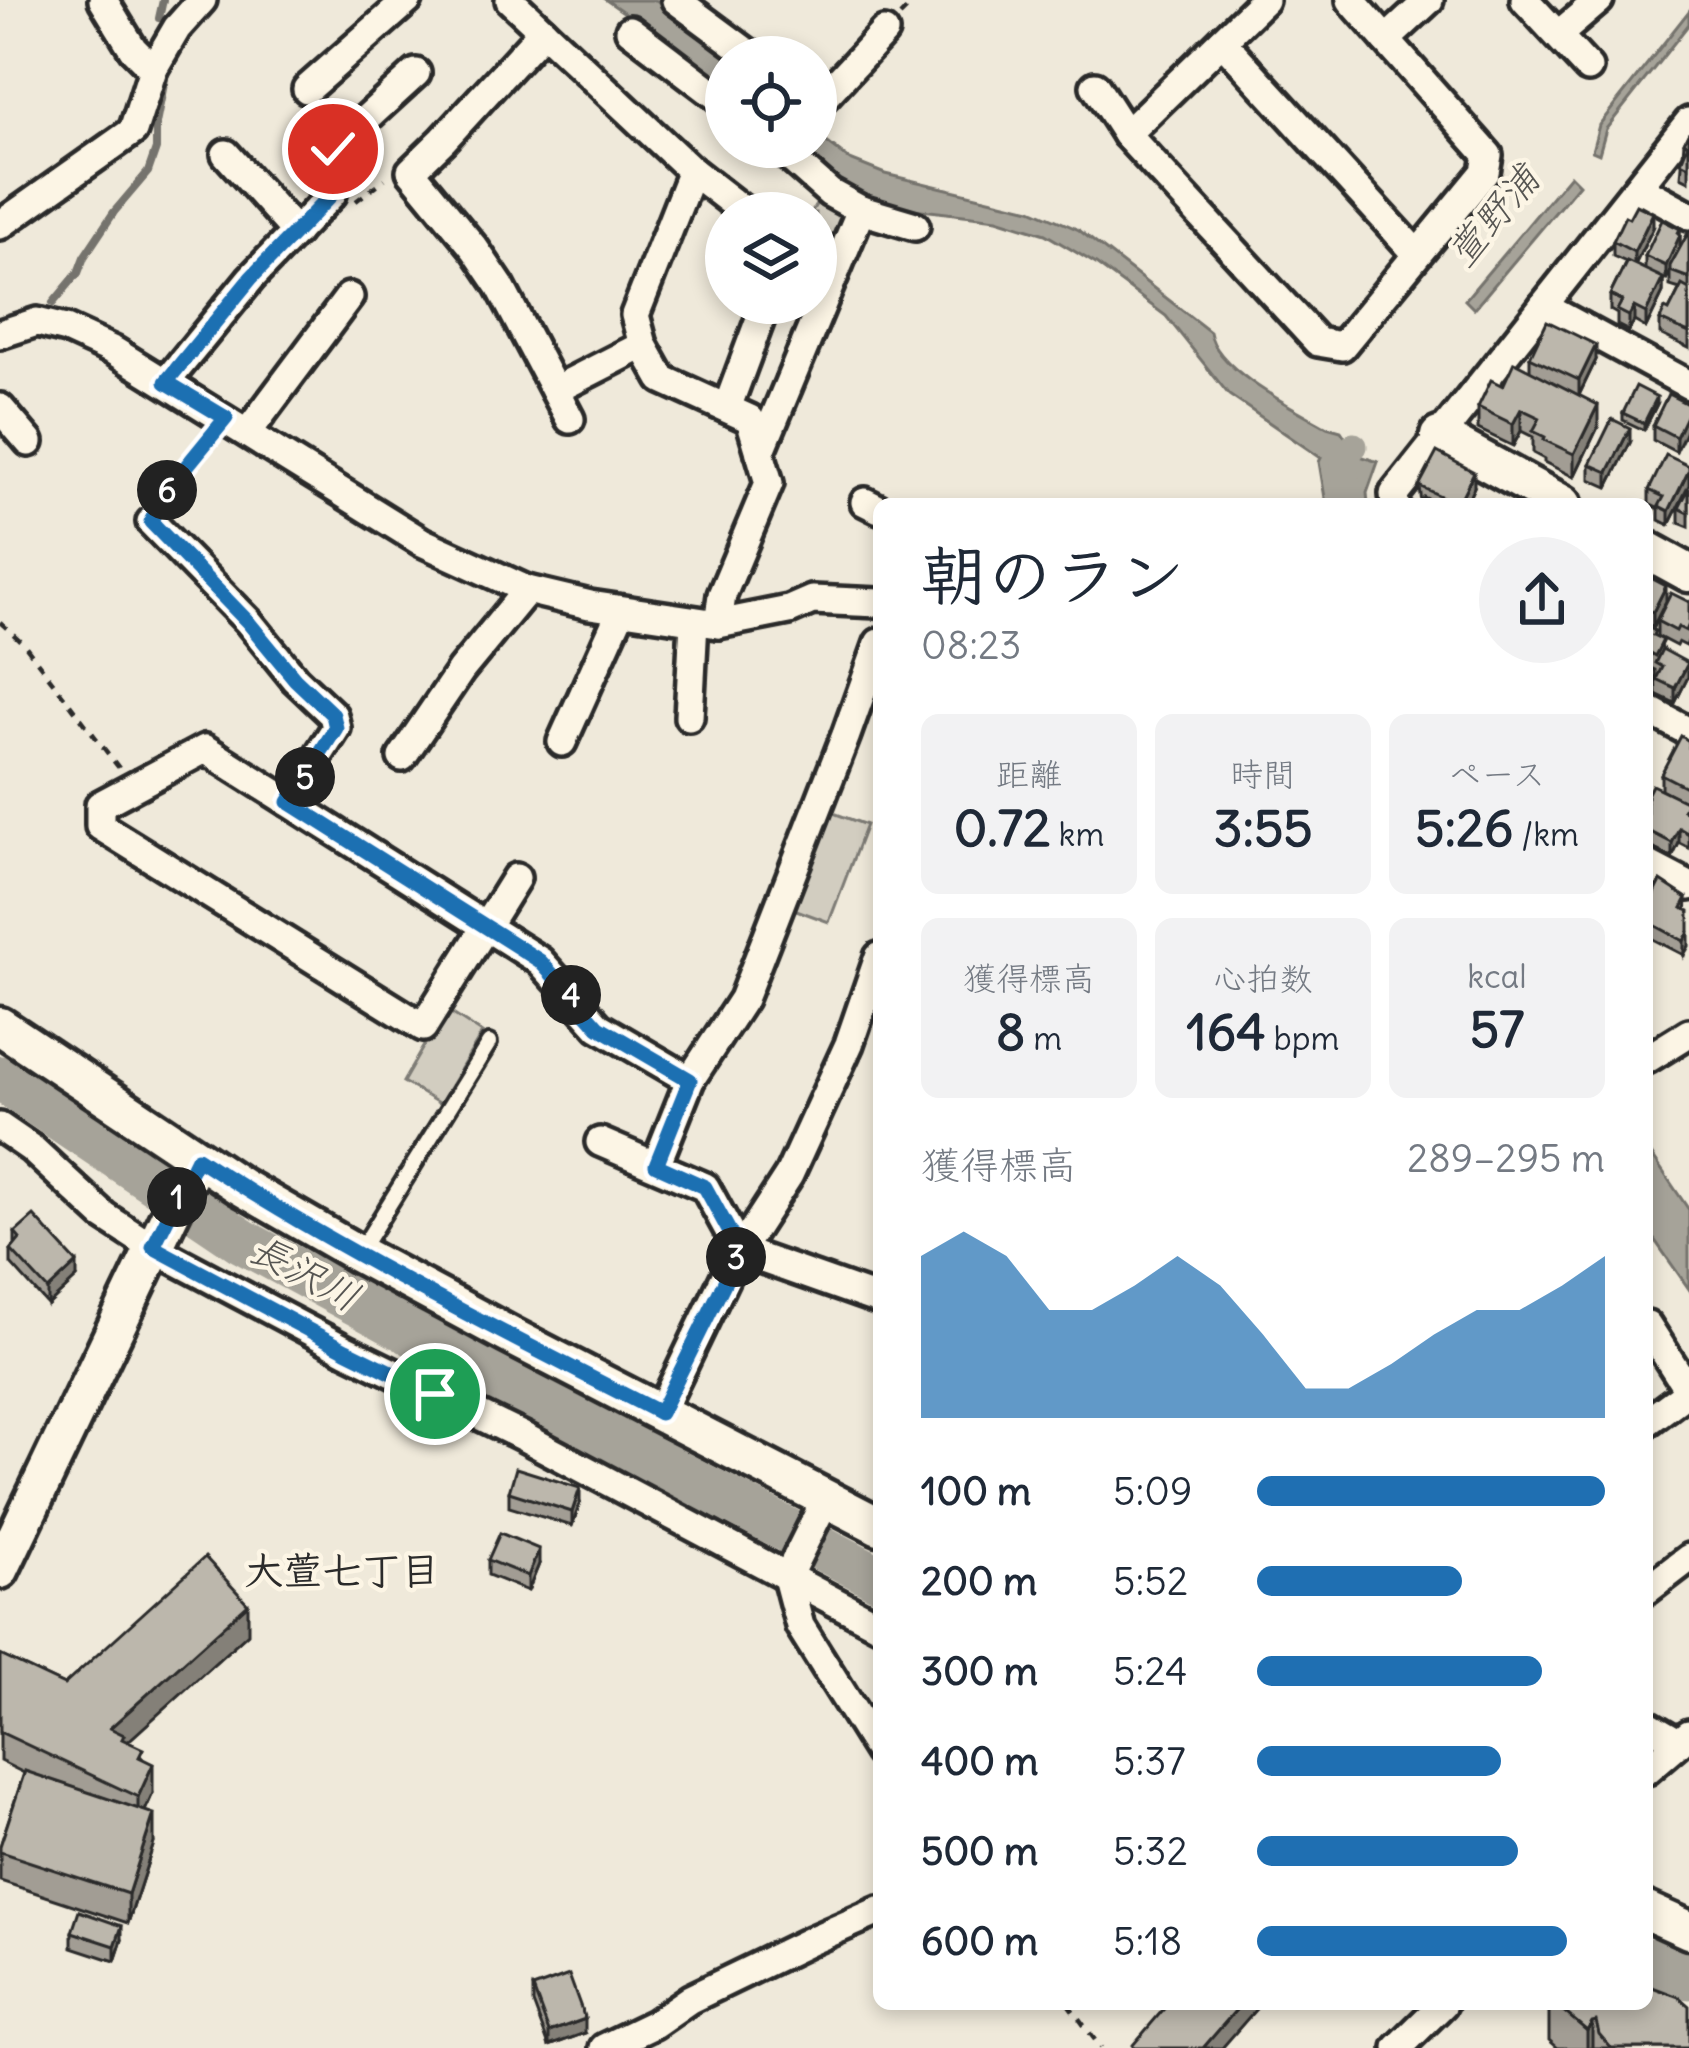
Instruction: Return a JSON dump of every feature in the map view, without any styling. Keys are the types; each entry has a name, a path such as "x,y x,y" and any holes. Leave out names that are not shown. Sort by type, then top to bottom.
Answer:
{"street":[{"path":"104,0 133,50 152,69"},
{"path":"0,225 133,131 152,69 177,28 202,0"},
{"path":"307,89 409,0"},
{"path":"510,0 719,192"},
{"path":"676,0 725,36"},
{"path":"1126,134 1264,0"},
{"path":"1095,86 1126,134 1318,343 1342,346 1485,172 1488,155 1351,0"},
{"path":"1386,40 1429,0"},
{"path":"1525,0 1588,68"},
{"path":"1558,35 1599,0"},
{"path":"630,30 705,87"},
{"path":"543,31 411,171 500,286 570,419"},
{"path":"837,83 884,32"},
{"path":"1222,41 1417,254"},
{"path":"166,382 251,278 332,194 333,149 416,73"},
{"path":"1394,498 1689,122"},
{"path":"226,154 296,232"},
{"path":"802,168 830,193 861,210 915,226"},
{"path":"689,717 706,622 722,596 770,483 750,419 662,379 643,345 635,314 692,171"},
{"path":"1637,187 1689,214"},
{"path":"760,453 861,210"},
{"path":"237,425 349,297"},
{"path":"1543,306 1689,385"},
{"path":"1,331 37,322 66,329 113,351 422,542 527,590 621,611 706,622 788,610 812,600 873,603"},
{"path":"727,408 758,324"},
{"path":"555,390 643,345"},
{"path":"0,408 29,442"},
{"path":"1439,436 1552,498"},
{"path":"151,522 333,715 336,728 289,802"},
{"path":"1653,553 1689,573"},
{"path":"402,757 461,670 527,590"},
{"path":"562,742 621,611"},
{"path":"656,1165 690,1080 743,999 873,660"},
{"path":"1653,713 1689,732"},
{"path":"516,878 486,926 423,1027 100,826 100,805 205,749 486,926 540,961 599,1027 690,1080"},
{"path":"1653,867 1689,886"},
{"path":"660,1413 740,1251 790,1175 849,1044 873,974"},
{"path":"0,1026 193,1165 240,1186 823,1505 873,1524"},
{"path":"1653,1055 1689,1033"},
{"path":"0,1127 32,1149 104,1216 346,1350 524,1437 873,1622"},
{"path":"600,1142 705,1187 740,1251 873,1298"},
{"path":"0,1570 193,1165"},
{"path":"1653,1334 1689,1391 1653,1418"},
{"path":"823,1505 789,1574 800,1627 873,1743"},
{"path":"1653,1586 1684,1572"},
{"path":"1653,1726 1684,1738 1653,1765"},
{"path":"604,2048 654,2024 690,1999 873,1914"},
{"path":"1653,1914 1689,1930"},
{"path":"1398,2048 1437,2010"}],"lane":[{"path":"358,1254 489,1043"}],"path":[{"path":"332,194 347,192 356,201 397,169 411,171"},
{"path":"151,522 159,500 237,425"},
{"path":"0,622 24,644 134,787"},
{"path":"1072,2010 1101,2048"}],"shaded area":[{"path":"606,0 656,0 708,36 705,71"},
{"path":"1689,11 1689,24 1606,129 1599,154 1592,151 1599,125"},
{"path":"837,150 885,174 1031,209 1079,230 1210,332 1215,346 1241,374 1296,410 1341,431 1357,455 1378,462 1367,498 1325,498 1321,458 1229,395 1166,316 1096,264 1045,234 997,219 913,209 861,194 819,168 837,168"},
{"path":"1570,175 1579,184 1474,309 1465,300"},
{"path":"837,203 849,209 837,247"},
{"path":"828,811 866,825 829,922 791,908"},
{"path":"445,1009 482,1033 440,1104 403,1082"},
{"path":"1653,1157 1689,1210 1689,1289 1653,1238"}],"building":[{"path":"1689,132 1689,166 1681,162"},
{"path":"1636,205 1653,213 1634,252 1613,241"},
{"path":"1662,220 1680,229 1666,266 1645,256"},
{"path":"1689,233 1689,278 1670,271 1670,266"},
{"path":"1627,261 1663,278 1646,313 1634,307 1629,316 1617,310 1622,301 1610,295"},
{"path":"1682,285 1689,289 1689,333 1660,320"},
{"path":"1547,321 1596,345 1579,380 1530,357"},
{"path":"1514,362 1598,405 1574,454 1533,431 1540,418 1521,409 1513,424 1478,407 1491,380 1503,386"},
{"path":"1636,386 1657,397 1644,423 1623,413"},
{"path":"1668,394 1689,405 1676,437 1653,425"},
{"path":"1612,419 1630,428 1608,472 1590,464"},
{"path":"1437,452 1474,472 1461,498 1445,498 1419,486"},
{"path":"1666,455 1689,466 1669,511 1659,506 1664,497 1649,490"},
{"path":"1689,488 1689,513 1679,508"},
{"path":"1653,579 1666,586 1653,612"},
{"path":"1671,593 1689,602 1686,631 1657,621"},
{"path":"1653,635 1663,640 1653,655"},
{"path":"1662,649 1688,663 1675,688 1656,679 1662,667 1655,663"},
{"path":"1681,736 1689,741 1686,787 1661,774"},
{"path":"1653,785 1687,802 1683,810 1689,813 1689,834 1679,828 1672,843 1653,833"},
{"path":"1661,881 1687,898 1682,908 1689,911 1689,931 1684,941 1653,924 1653,897"},
{"path":"34,1216 77,1263 48,1290 11,1250 20,1239 15,1233"},
{"path":"516,1468 580,1488 572,1512 509,1492"},
{"path":"500,1533 539,1549 528,1576 488,1560"},
{"path":"205,1557 248,1604 110,1728 143,1749 139,1757 153,1764 138,1797 0,1732 0,1655 64,1685"},
{"path":"25,1771 154,1814 128,1894 0,1852"},
{"path":"79,1911 122,1926 115,1946 72,1932"},
{"path":"569,1975 585,2019 549,2032 533,1988"},
{"path":"1653,1987 1689,2006 1689,2048 1611,2048 1599,2034 1596,2021 1587,2031 1562,2010 1653,2010"},
{"path":"1163,2010 1236,2010 1203,2048 1133,2045"}],"waterway":[{"path":"159,18 163,0"},
{"path":"53,303 78,273 114,212 148,172 156,149 165,79"},
{"name":"萱野浦","path":"1349,498 1343,459 1354,446"},
{"name":"長沢川","path":"0,1078 242,1241 873,1575"},
{"name":"長沢川","path":"1653,1962 1689,1977"}],"district":[{"name":"大萱七丁目","path":"342,1570"}],"route":[{"path":"333,149 332,194 251,278 166,382 226,418 159,500 151,522 333,715 336,728 289,802 540,961 599,1027 690,1080 656,1165 705,1187 740,1251 660,1413 408,1282 197,1158 153,1247 435,1394"}]}
